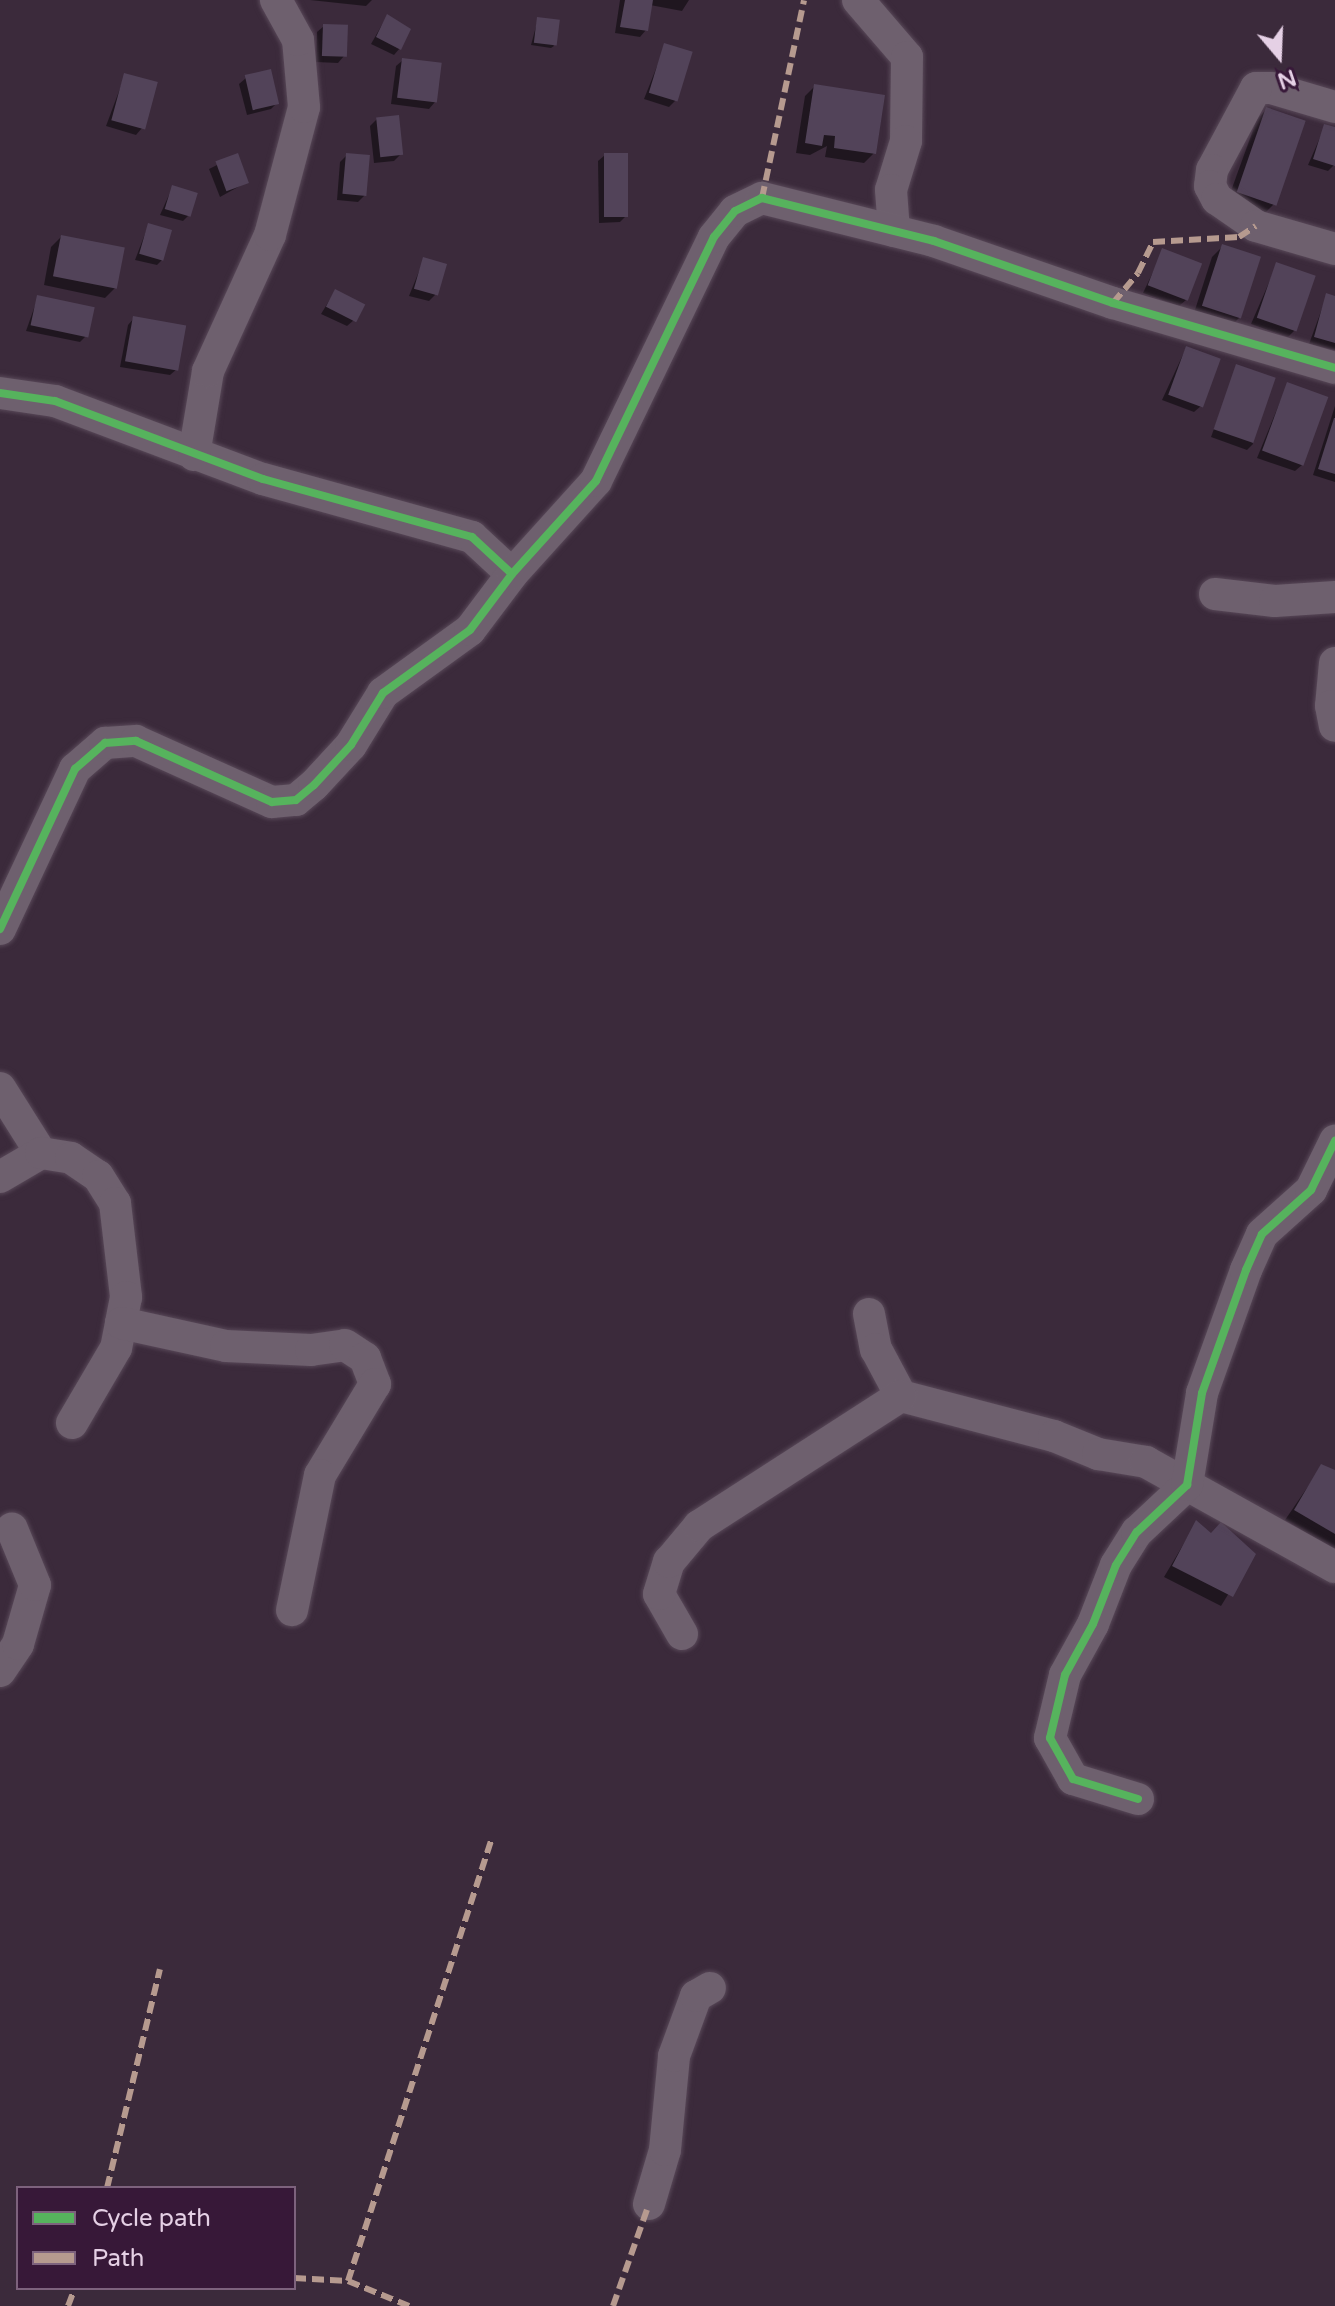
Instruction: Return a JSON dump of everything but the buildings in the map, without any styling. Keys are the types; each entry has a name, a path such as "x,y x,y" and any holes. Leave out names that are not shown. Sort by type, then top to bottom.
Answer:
{"street":[{"path":"194,455 208,371 270,235 304,107 298,40 276,0"},
{"path":"858,0 907,57 906,141 891,190 894,231"},
{"path":"1335,107 1271,88 1256,88 1212,170 1210,186 1217,199 1256,226 1335,249"},
{"path":"0,929 75,769 105,743 136,741 272,802 296,800 351,745 383,693 470,630 512,574 596,481 714,237 735,211 762,198 894,231 1113,303 1335,368"},
{"path":"0,393 55,401 98,414 194,455 472,537 512,574"},
{"path":"1215,594 1275,601 1335,597"},
{"path":"1335,663 1331,706 1335,726"},
{"path":"0,1088 41,1153"},
{"path":"1138,1799 1073,1779 1050,1738 1065,1675 1093,1624 1116,1565 1137,1532 1187,1485 1202,1393 1262,1234 1311,1190 1335,1141"},
{"path":"0,1177 41,1153 71,1158 89,1170 115,1203 126,1297 121,1323 116,1348 72,1423"},
{"path":"869,1314 876,1349 901,1396 1146,1462 1335,1567"},
{"path":"121,1323 226,1346 311,1350 345,1345 365,1358 375,1384 320,1475 292,1610"},
{"path":"682,1634 659,1594 669,1562 699,1526 901,1396"},
{"path":"0,1671 18,1644 35,1585 12,1529"},
{"path":"649,2204 665,2150 674,2056 696,1996 710,1988"}],"marked path":[{"path":"762,198 804,0"},
{"path":"1113,303 1138,273 1153,242 1239,237 1256,226"},
{"path":"296,2278 348,2281 491,1841"},
{"path":"107,2186 160,1969"},
{"path":"613,2306 649,2204"},
{"path":"348,2281 409,2306"},
{"path":"68,2306 74,2290"}],"cycle path":[{"path":"0,929 75,769 105,743 136,741 272,802 296,800 314,785 351,745 383,693 470,630 512,574 596,481 714,237 735,211 762,198 934,241 1113,303 1335,368"},
{"path":"0,393 55,401 263,479 472,537 512,574"},
{"path":"1138,1799 1073,1779 1050,1738 1065,1675 1093,1624 1116,1565 1137,1532 1187,1485 1202,1393 1262,1234 1311,1190 1335,1141"}]}
